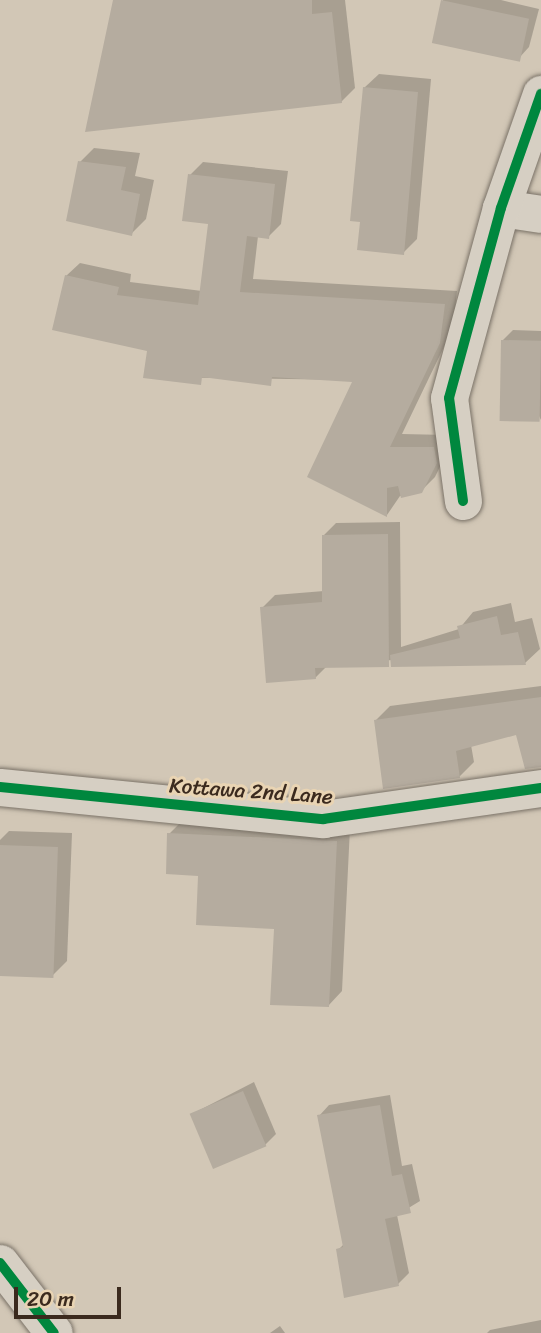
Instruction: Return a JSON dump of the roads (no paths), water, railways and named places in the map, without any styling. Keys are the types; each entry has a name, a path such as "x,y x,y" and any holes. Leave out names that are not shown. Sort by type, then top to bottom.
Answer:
{"street":[{"path":"463,501 449,398 501,208 541,94"},
{"path":"501,208 541,214"},
{"name":"Kottawa 2nd Lane","path":"0,787 323,819 541,788"},
{"path":"0,1263 54,1333"}]}
